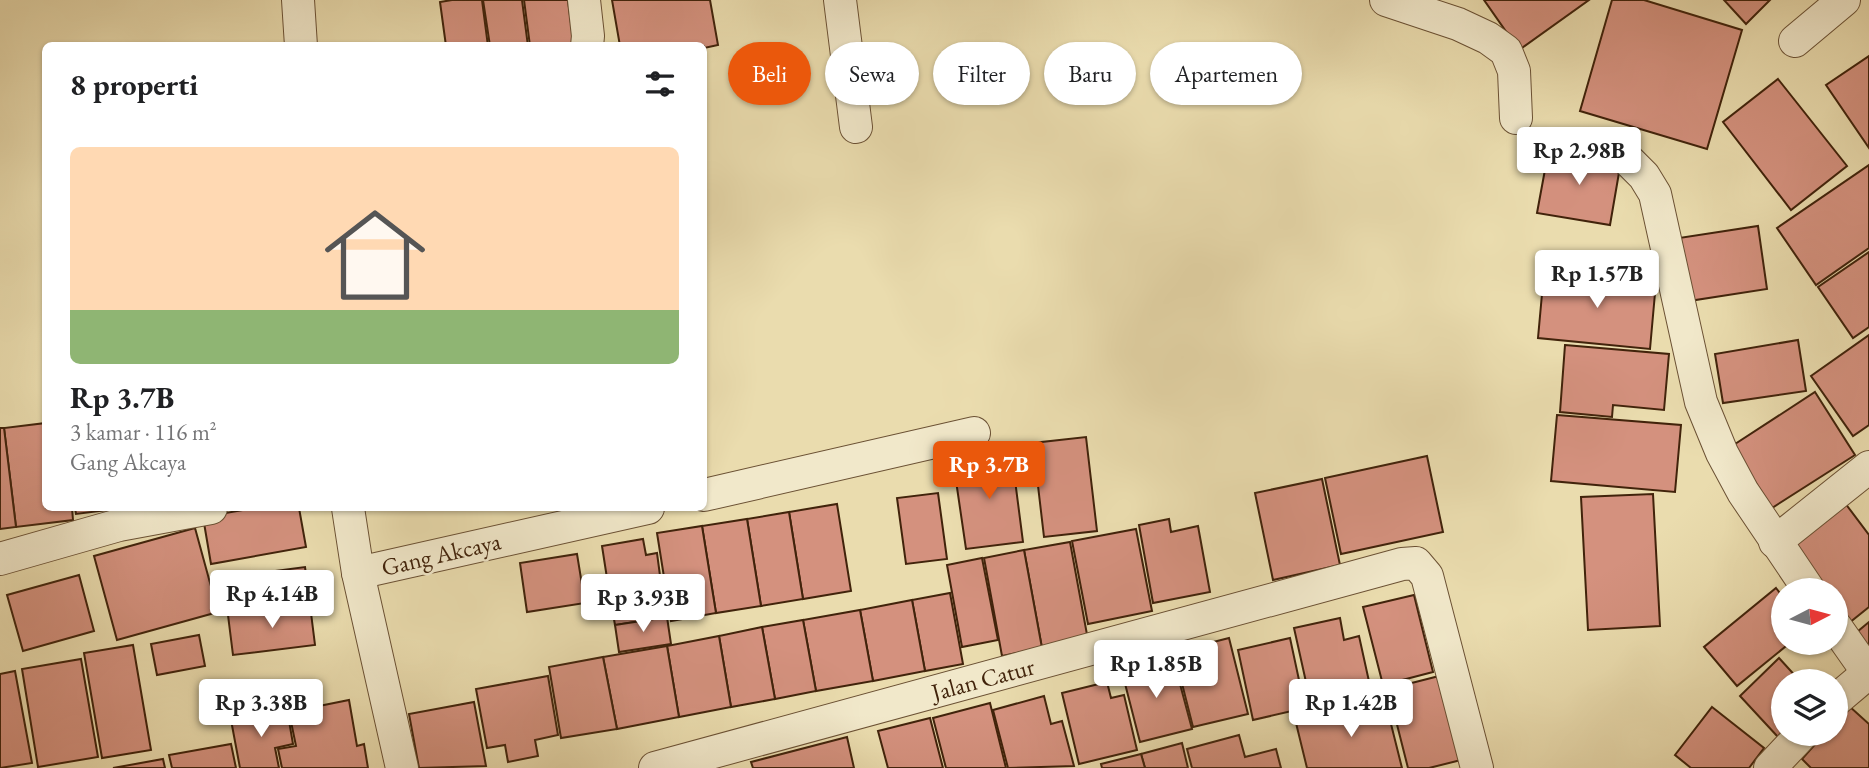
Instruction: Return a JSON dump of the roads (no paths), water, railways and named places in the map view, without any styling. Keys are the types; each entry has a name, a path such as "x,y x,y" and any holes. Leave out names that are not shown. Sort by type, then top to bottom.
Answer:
{"street":[{"path":"298,0 301,42"},
{"path":"584,0 587,42"},
{"path":"840,0 856,127"},
{"path":"1386,0 1458,24 1488,38 1506,51 1514,71 1516,118"},
{"path":"1795,41 1844,0"},
{"path":"1629,161 1644,176 1655,194 1701,402 1722,453 1743,492 1801,578"},
{"path":"707,494 974,433"},
{"path":"1775,542 1869,467"},
{"path":"0,559 120,525 195,511"},
{"path":"348,511 358,573 401,768"},
{"name":"Gang Akcaya","path":"358,573 635,511"},
{"name":"Jalan Catur","path":"655,768 730,759 1402,564 1416,563 1427,576 1477,768"},
{"path":"1848,644 1869,673 1848,690"},
{"path":"1770,768 1791,746"}]}
